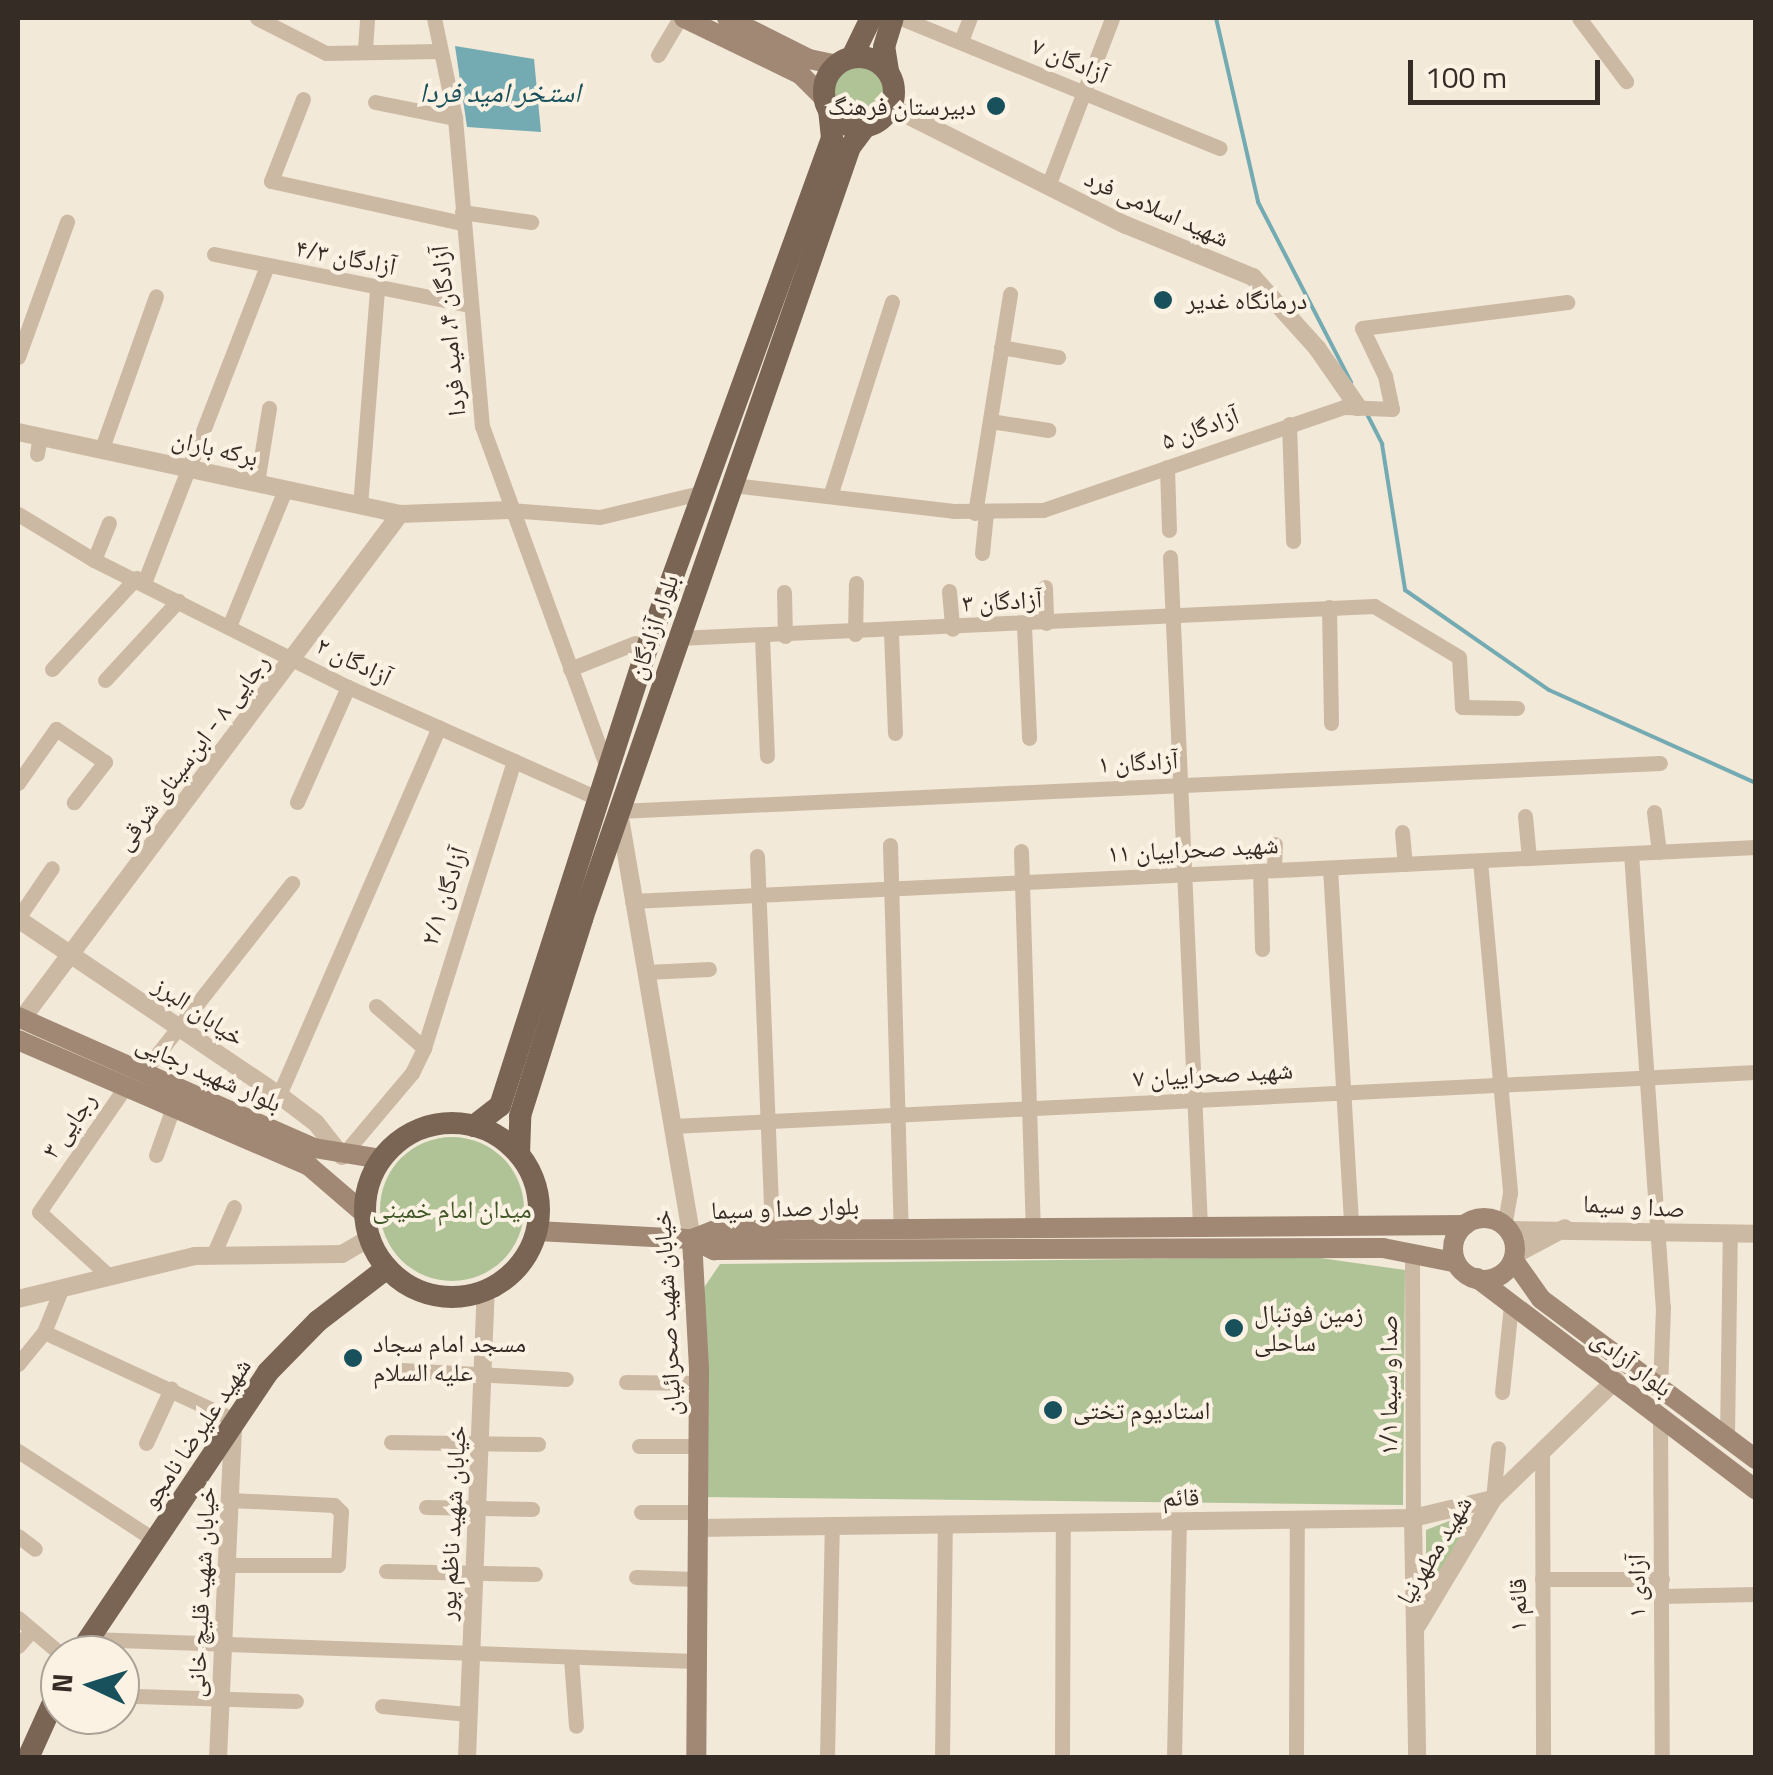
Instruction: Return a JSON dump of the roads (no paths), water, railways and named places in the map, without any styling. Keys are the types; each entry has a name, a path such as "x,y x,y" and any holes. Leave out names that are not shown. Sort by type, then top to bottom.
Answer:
{"main road":[{"path":"682,18 800,74 843,124 866,126 891,107 884,47 893,18"},
{"path":"728,18 809,59 875,60 888,71"},
{"path":"827,104 844,61 871,18"},
{"name":"بلوار آزادگان","path":"519,1154 520,1116 576,906 597,798 832,138 827,104"},
{"name":"بلوار آزادگان","path":"474,1126 500,1106 576,906 619,811 850,147 866,126"},
{"path":"675,572 698,580"},
{"name":"بلوار شهید رجایی","path":"19,1026 146,1070 342,1156 382,1159"},
{"name":"بلوار شهید رجایی","path":"19,1026 126,1086 309,1166 368,1227"},
{"path":"474,1126 519,1154 536,1190 537,1231 527,1256 486,1291 433,1296 387,1268 368,1227 382,1159 423,1128 474,1126"},
{"path":"1417,1252 1435,1243 1430,1223"},
{"path":"1465,1224 1507,1228 1516,1258 1477,1278 1453,1262 1450,1245 1465,1224"},
{"name":"بلوار صدا و سیما","path":"692,1240 713,1231 1465,1224"},
{"path":"537,1231 692,1240"},
{"name":"بلوار صدا و سیما","path":"692,1240 714,1250 1417,1252 1453,1262"},
{"name":"خیابان شهید صحرائیان","path":"692,1240 699,1382 696,1758"},
{"name":"بلوار آزادی","path":"1516,1258 1541,1299 1756,1459"},
{"name":"شهید علیرضا نامجو","path":"92,1635 268,1372 318,1321 387,1268"},
{"name":"بلوار آزادی","path":"1477,1278 1756,1490"},
{"path":"28,1758 40,1731"}],"street":[{"path":"257,18 326,53 438,50"},
{"path":"365,49 367,18"},
{"name":"آزادگان ۴، امید فردا","path":"434,18 455,118 482,426 607,767"},
{"path":"658,55 682,18"},
{"name":"آزادگان ۷","path":"901,18 1220,148"},
{"path":"961,41 970,18"},
{"path":"1048,186 1112,18"},
{"path":"1579,18 1626,81"},
{"path":"303,99 272,181 462,218 531,222"},
{"path":"376,102 455,118"},
{"name":"شهید اسلامی فرد","path":"891,107 1048,186 1253,277 1316,348 1358,408"},
{"path":"18,357 66,222"},
{"name":"آزادگان ۴/۳","path":"214,254 469,305"},
{"path":"52,669 140,580 167,526 184,466 268,266"},
{"path":"360,506 377,289"},
{"path":"982,553 981,513 990,421 1010,294"},
{"path":"102,448 156,296"},
{"path":"830,496 892,302"},
{"name":"آزادگان ۵","path":"734,485 981,513 1043,510 1289,424 1358,408 1392,410 1394,399 1362,328 1568,302"},
{"path":"1001,347 1058,358"},
{"path":"257,483 269,408"},
{"path":"990,421 1048,430"},
{"path":"1289,424 1292,541"},
{"name":"برکه باران","path":"18,432 38,445 102,448 400,514 510,510"},
{"path":"1168,466 1168,530"},
{"path":"230,624 285,490"},
{"path":"510,510 600,516 704,492"},
{"name":"رجایی ۸ - ابن‌سینای شرقی","path":"19,1026 400,514"},
{"name":"آزادگان ۲","path":"20,520 348,687 597,798"},
{"path":"94,560 109,522"},
{"path":"1170,557 1177,786 1200,1226"},
{"path":"855,634 856,583"},
{"path":"1045,587 1046,623"},
{"path":"950,591 952,629"},
{"path":"784,592 785,636"},
{"path":"106,680 178,601"},
{"name":"آزادگان ۳","path":"678,638 891,633 1374,606 1459,657 1462,707 1517,708"},
{"path":"1329,607 1332,723"},
{"path":"1024,626 1029,738"},
{"path":"891,633 895,734"},
{"path":"762,637 766,756"},
{"path":"570,669 634,642"},
{"path":"297,802 348,687"},
{"path":"18,783 56,728 104,762 74,802"},
{"path":"279,1095 439,728"},
{"name":"آزادگان ۲/۱","path":"342,1156 412,1073 424,1048 514,761"},
{"name":"آزادگان ۱","path":"619,811 1660,763"},
{"name":"خیابان شهید صحرائیان","path":"619,811 692,1240"},
{"path":"1654,812 1659,852"},
{"path":"1525,816 1529,858"},
{"path":"1402,832 1405,864"},
{"path":"1262,949 1267,871 1275,844"},
{"path":"890,845 902,1228"},
{"name":"شهید صحراییان ۱۱","path":"632,901 1756,848"},
{"path":"1021,851 1033,1226"},
{"path":"1630,854 1663,1307 1660,1389"},
{"path":"757,856 762,895 772,1230"},
{"path":"1480,860 1496,1085 1510,1192 1507,1228"},
{"path":"18,919 52,868"},
{"path":"1330,868 1347,1093 1351,1223"},
{"path":"146,1070 292,883"},
{"name":"خیابان البرز","path":"18,919 279,1095 316,1123 342,1156"},
{"path":"646,972 709,969"},
{"path":"376,1006 424,1048"},
{"name":"شهید صحراییان ۷","path":"673,1126 1756,1072"},
{"name":"رجایی ۳","path":"110,1277 39,1212 126,1086"},
{"path":"156,1154 174,1105"},
{"path":"214,1253 234,1206"},
{"path":"18,1299 214,1253 342,1254 368,1227"},
{"name":"صدا و سیما","path":"1507,1228 1756,1234"},
{"path":"1516,1258 1565,1228"},
{"path":"1727,1438 1730,1234"},
{"name":"صدا و سیما ۱/۱","path":"1413,1518 1417,1252"},
{"path":"18,1364 44,1332 62,1290"},
{"name":"خیابان شهید ناظم پور","path":"467,1758 486,1291"},
{"path":"1502,1392 1511,1305"},
{"path":"44,1332 171,1389 235,1425"},
{"path":"400,1370 566,1378"},
{"path":"1494,1499 1616,1380"},
{"path":"626,1382 699,1382"},
{"path":"146,1443 171,1389"},
{"name":"آزادی ۱","path":"1660,1414 1662,1758"},
{"name":"خیابان شهید قلیچ خانی","path":"218,1758 235,1425"},
{"path":"391,1442 538,1444"},
{"path":"640,1446 699,1446"},
{"path":"1494,1499 1498,1448"},
{"path":"18,1451 156,1541"},
{"name":"قائم ۱","path":"1542,1452 1543,1758"},
{"name":"قائم","path":"698,1520 832,1526 1413,1518 1494,1499"},
{"name":"شهید مطهرنیا","path":"1416,1627 1494,1499"},
{"path":"227,1565 338,1565 342,1512 334,1505 230,1500"},
{"path":"426,1508 532,1509"},
{"path":"641,1512 698,1520"},
{"name":"شهید مطهرنیا","path":"1413,1518 1417,1758"},
{"path":"1296,1758 1297,1520"},
{"path":"1174,1758 1179,1522"},
{"path":"1062,1758 1063,1524"},
{"path":"942,1758 945,1525"},
{"path":"827,1758 832,1526"},
{"path":"18,1536 36,1550"},
{"path":"386,1570 535,1574"},
{"path":"636,1577 696,1579"},
{"path":"1542,1579 1662,1578"},
{"path":"1662,1596 1756,1594"},
{"path":"18,1618 40,1637"},
{"path":"18,1646 32,1630"},
{"path":"140,1642 695,1661"},
{"path":"571,1658 576,1726"},
{"path":"140,1696 296,1702"},
{"path":"382,1706 466,1714"}],"water":[{"name":"استخر امید فردا","path":"455,46 534,59 541,132 467,127"}],"waterway":[{"path":"1216,18 1258,202 1351,382"},
{"path":"1366,412 1382,444 1405,590 1549,690 1756,783"}],"place":[{"name":"دبیرستان فرهنگ","path":"996,106"},
{"name":"درمانگاه غدیر","path":"1163,300"},
{"name":"زمین فوتبال ساحلی","path":"1234,1328"},
{"name":"مسجد امام سجاد علیه السلام","path":"353,1358"},
{"name":"استادیوم تختی","path":"1053,1410"}],"park label":[{"name":"میدان امام خمینی","path":"452,1209"}]}
